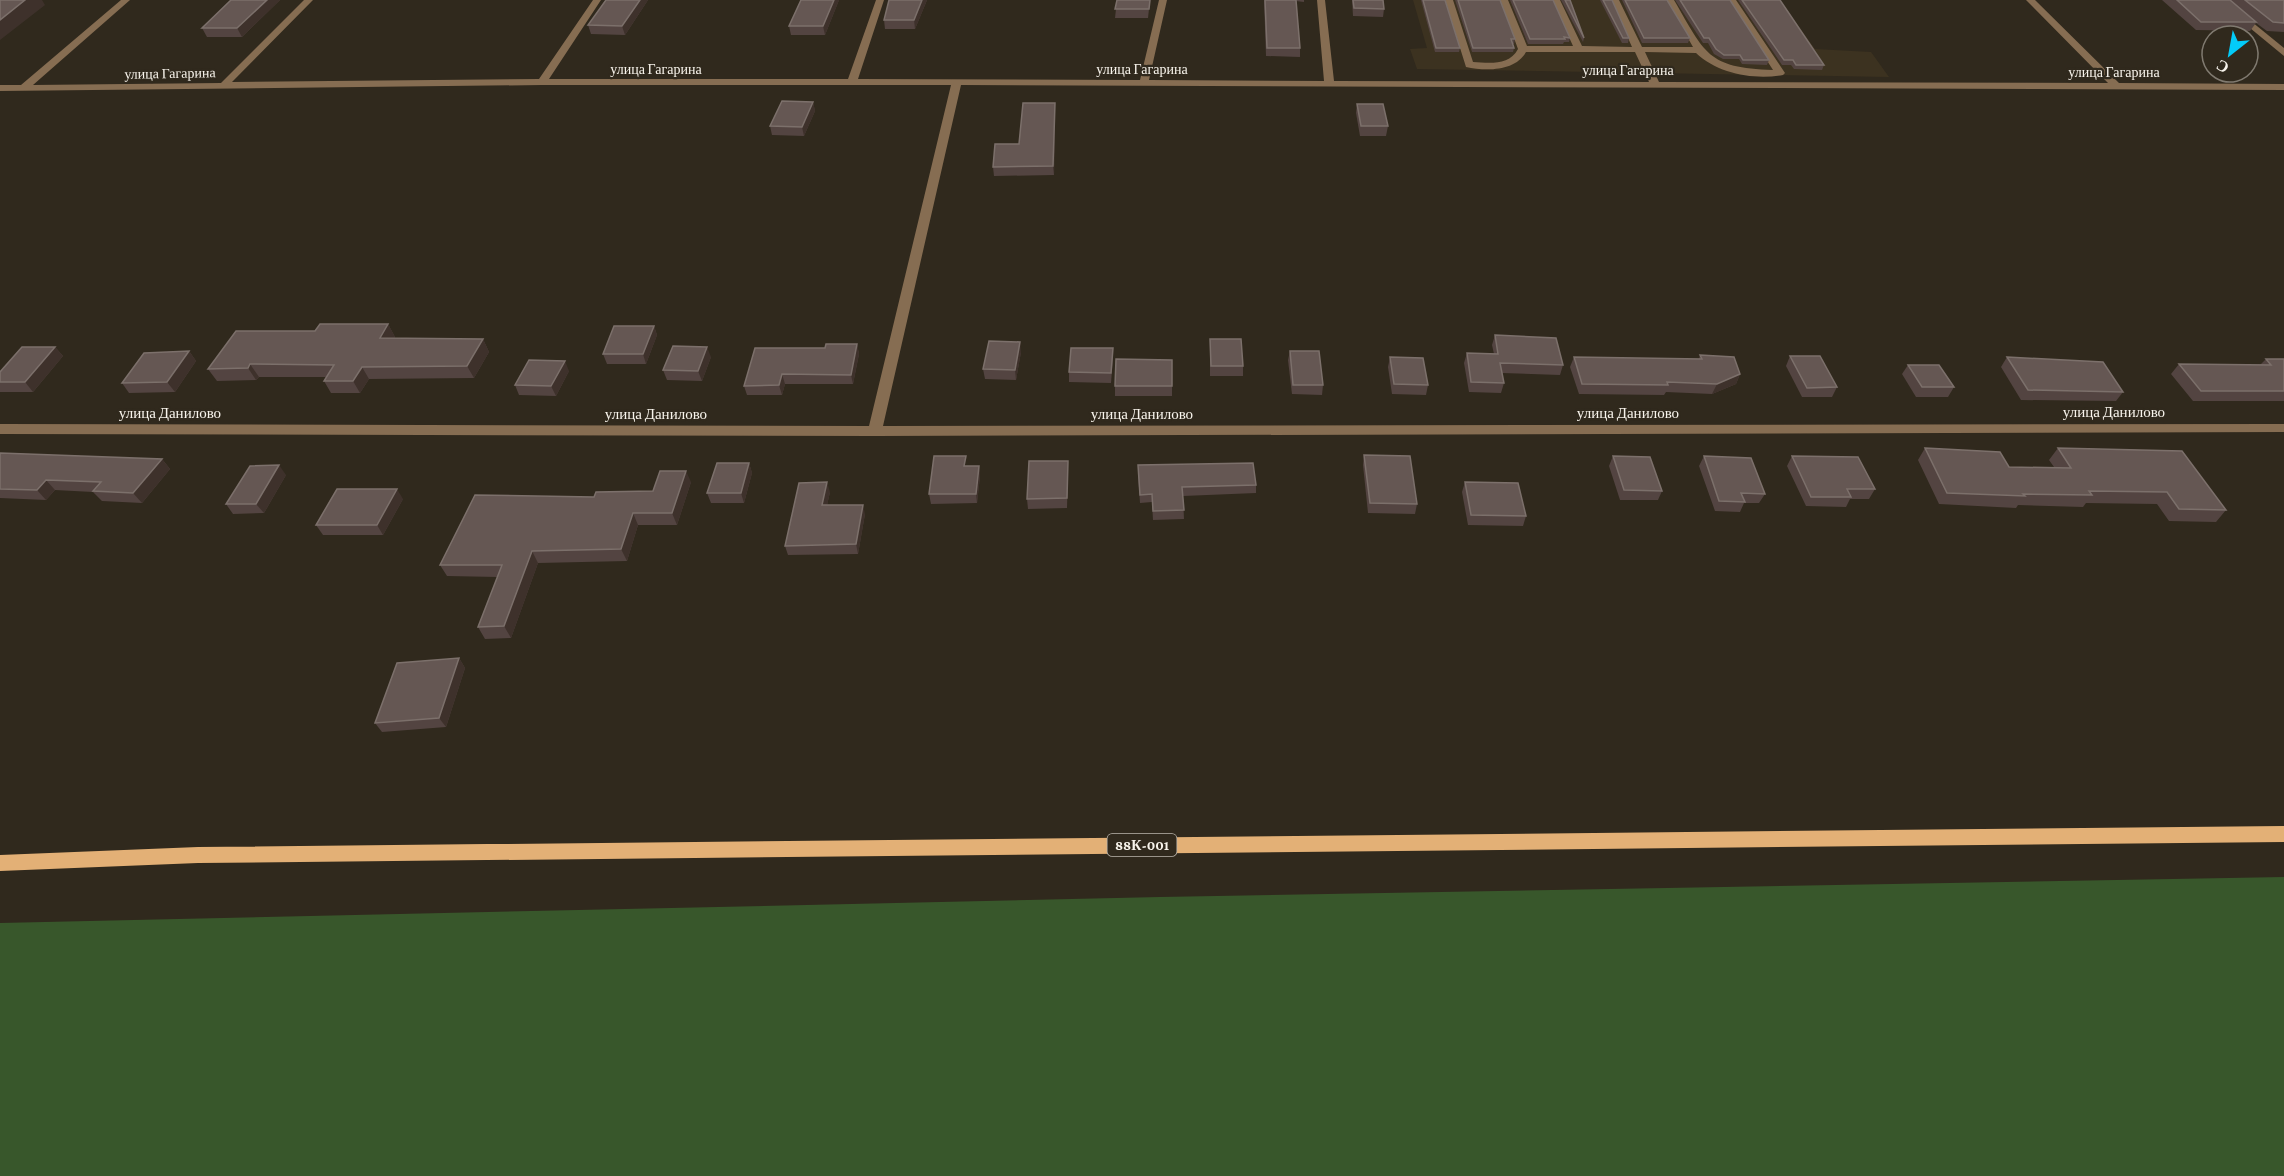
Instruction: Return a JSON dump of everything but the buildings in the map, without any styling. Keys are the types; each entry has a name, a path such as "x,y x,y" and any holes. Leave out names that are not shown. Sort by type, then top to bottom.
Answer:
{"main road":[{"name":"88К-001","path":"0,863 198,855 2284,834"}],"street":[{"path":"22,88 126,0"},
{"path":"224,86 309,0"},
{"path":"542,82 597,0"},
{"path":"852,82 880,0"},
{"path":"1144,82 1163,0"},
{"path":"1321,0 1329,83"},
{"path":"1449,0 1469,65 1502,65 1520,57 1523,49 1504,0"},
{"path":"1556,0 1579,49"},
{"path":"1615,0 1655,84"},
{"path":"1670,0 1707,61 1736,71 1780,73 1732,0"},
{"path":"2030,0 2116,86"},
{"path":"2220,0 2284,53"},
{"path":"1523,49 1699,50"},
{"name":"улица Гагарина","path":"0,88 542,82 2284,87"},
{"path":"874,431 957,82"},
{"name":"улица Данилово","path":"0,429 874,431 2284,428"}],"shaded area":[{"path":"1413,0 1780,0 1815,49 1871,52 1889,77 1417,69 1410,49 1427,48"}],"green space":[{"path":"2284,877 2284,1176 0,1176 0,923 1160,897"}]}
